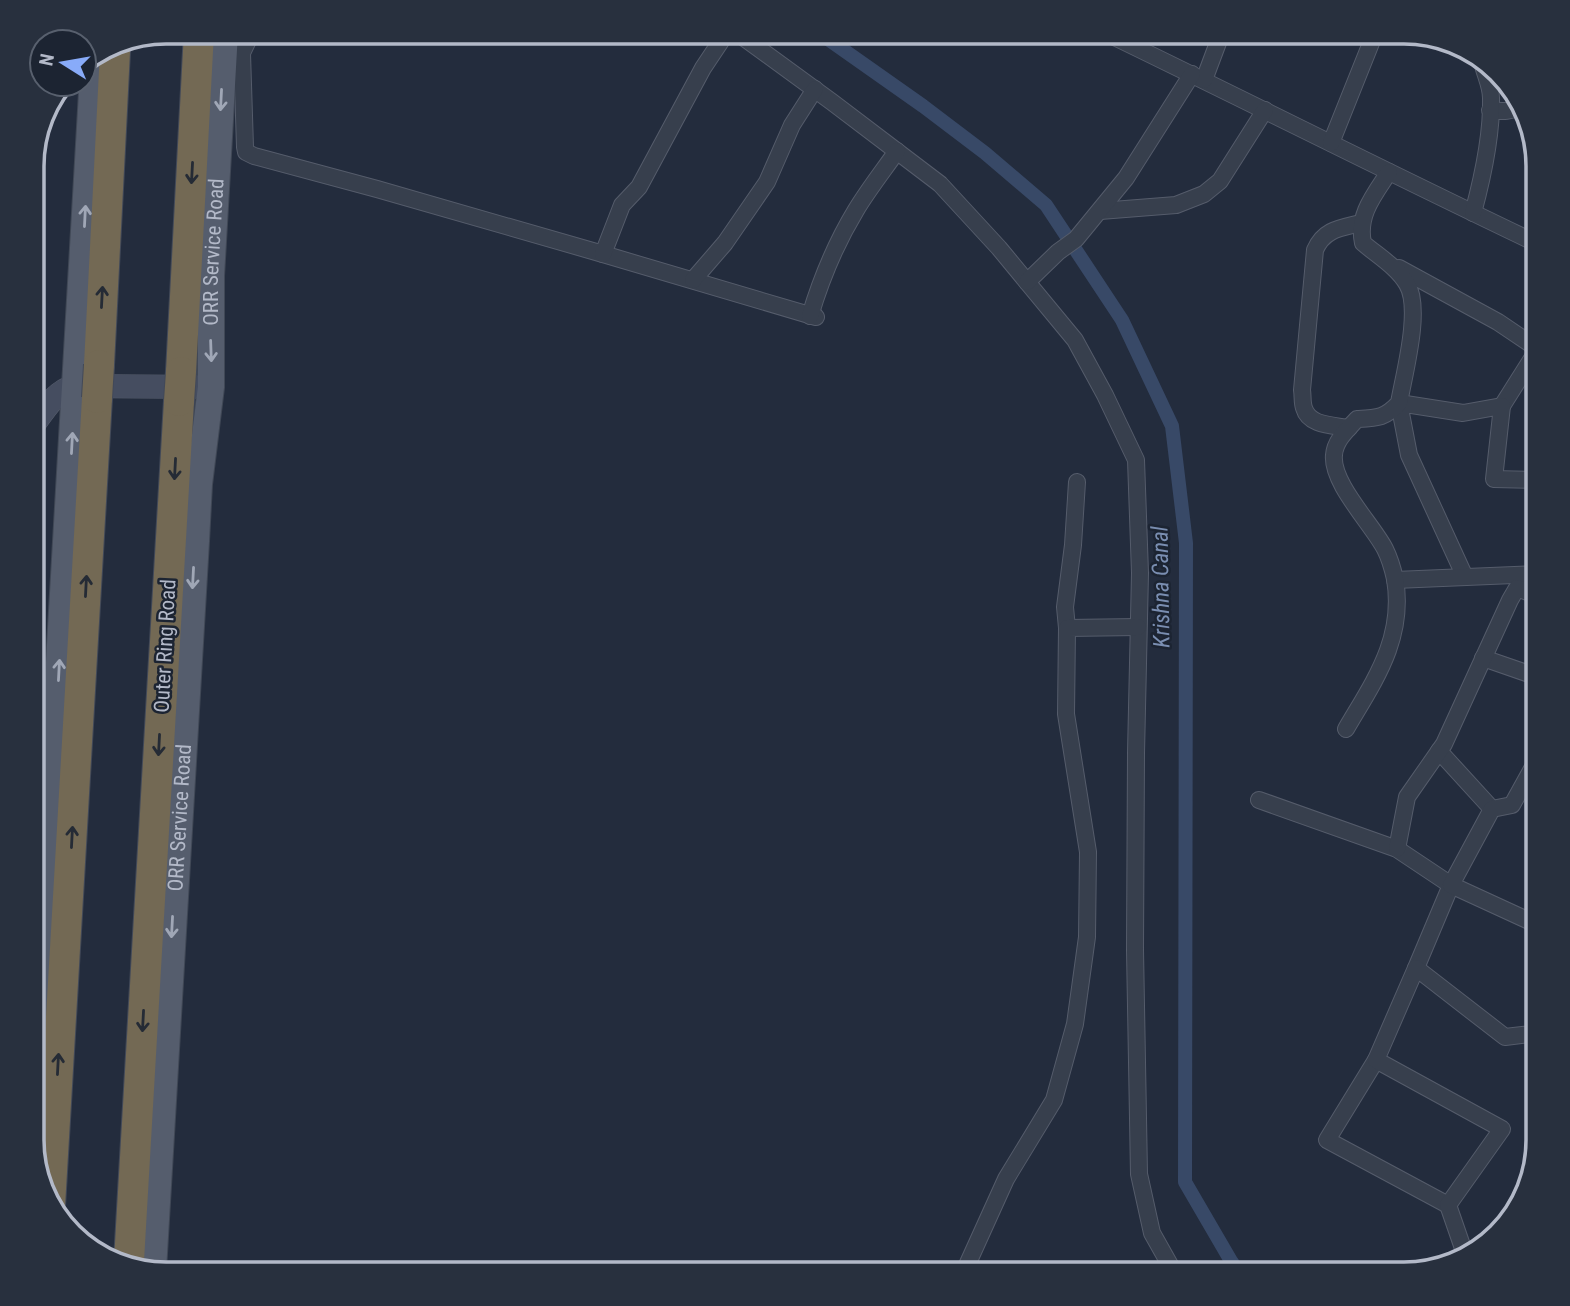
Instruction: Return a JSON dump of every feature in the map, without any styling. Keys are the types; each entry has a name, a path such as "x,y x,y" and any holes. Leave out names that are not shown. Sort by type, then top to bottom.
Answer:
{"highway":[{"name":"Outer Ring Road","path":"129,1257 198,44"},
{"path":"51,1181 86,392 99,365 115,55"}],"main road":[{"name":"ORR Service Road","path":"154,1261 195,541 211,387 211,276 224,44"},
{"path":"44,926 65,572 86,392 93,98"}],"street":[{"path":"246,44 242,53 246,152 276,163 377,189 813,317 819,285 829,261 856,211 897,151"},
{"path":"603,254 619,209 639,187 703,68 719,44"},
{"path":"753,44 940,184 999,248 1075,340 1136,460 1140,573 1135,950 1139,1174 1152,1234 1168,1262"},
{"path":"1138,44 1198,77 1526,238"},
{"path":"1027,282 1058,251 1076,239 1100,211 1198,77 1216,44"},
{"path":"1331,143 1371,44"},
{"path":"1473,212 1487,147 1491,97 1487,76"},
{"path":"693,280 725,243 767,182 792,125 815,89"},
{"path":"1100,211 1176,205 1204,194 1220,181 1265,110"},
{"path":"1490,110 1504,113 1513,111"},
{"path":"1389,172 1361,223 1363,243 1388,262 1498,322 1526,341"},
{"path":"1349,428 1322,424 1310,418 1304,410 1302,390 1315,250 1326,233 1361,223"},
{"path":"1388,262 1407,284 1413,300 1414,318 1399,403 1409,455 1465,577"},
{"path":"1526,368 1502,406 1494,479 1526,480"},
{"path":"44,412 68,387 86,392 211,387"},
{"path":"1346,729 1383,666 1396,622 1395,580 1385,549 1339,478 1334,455 1338,442 1357,419 1376,418 1389,413 1399,403"},
{"path":"1399,403 1463,413 1502,406"},
{"path":"969,1262 1006,1179 1054,1100 1075,1024 1087,937 1088,852 1066,714 1066,607 1077,482"},
{"path":"1395,580 1526,574"},
{"path":"1397,849 1407,797 1440,751 1517,588 1526,591"},
{"path":"1067,628 1138,627"},
{"path":"1483,659 1526,673"},
{"path":"1440,751 1492,809"},
{"path":"1492,809 1512,806 1526,780"},
{"path":"1259,800 1397,849 1451,885 1526,919"},
{"path":"1463,1247 1448,1205 1327,1140 1376,1060 1451,885 1492,809"},
{"path":"1416,968 1505,1037 1526,1034"},
{"path":"1376,1060 1502,1129 1448,1205"}],"waterway":[{"name":"Krishna Canal","path":"835,44 985,153 1046,205 1122,320 1172,426 1186,543 1185,1182 1232,1262"}]}
